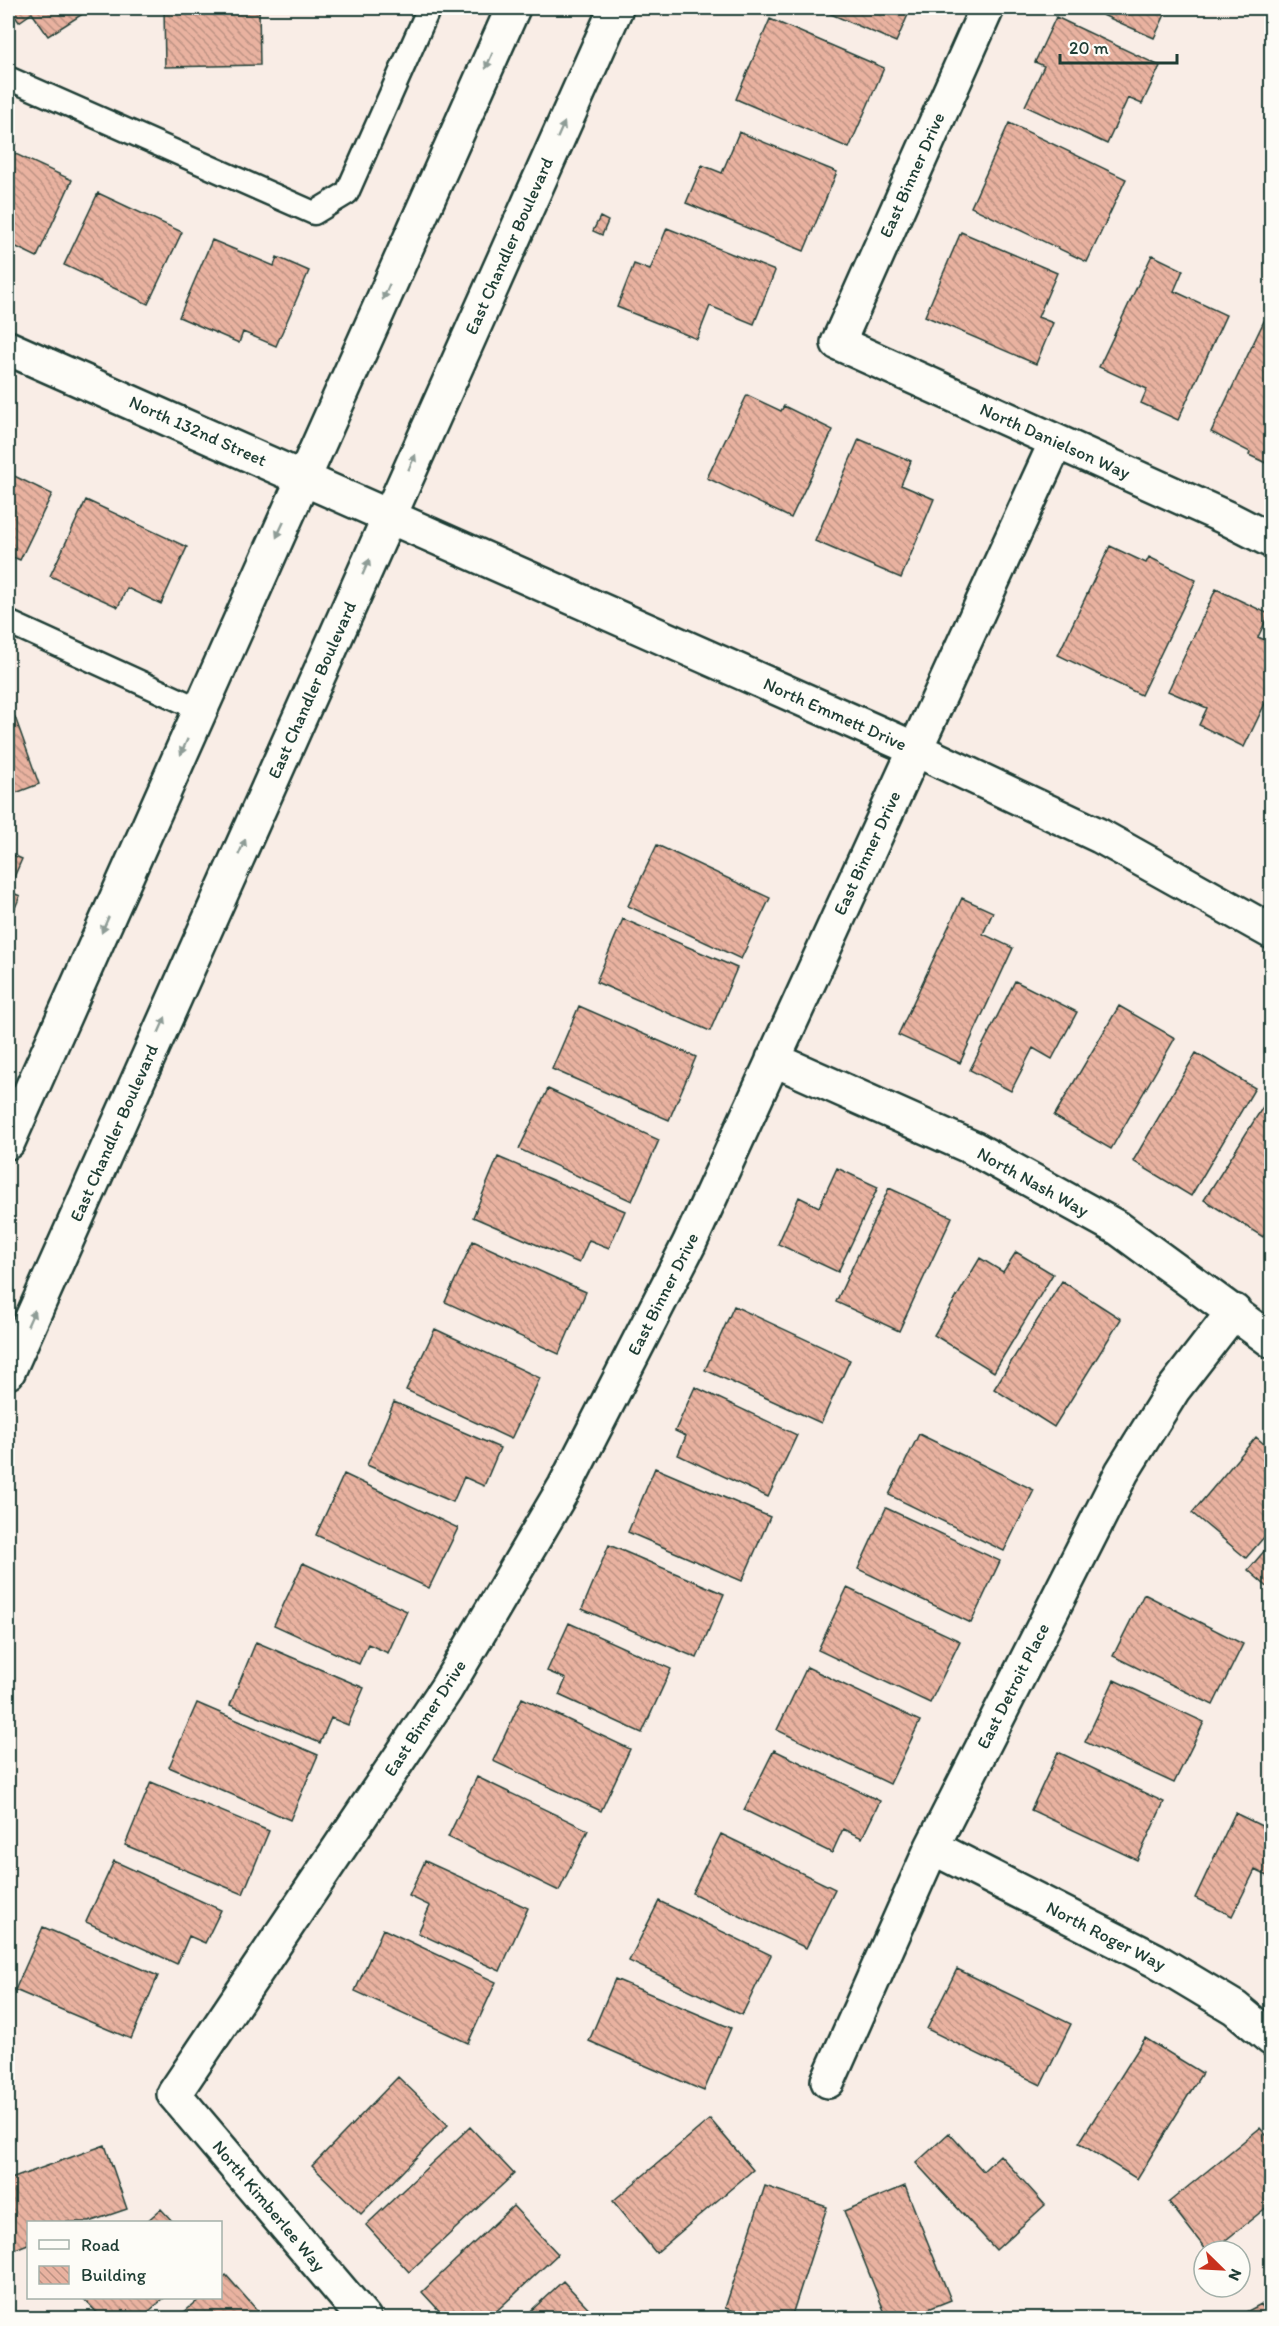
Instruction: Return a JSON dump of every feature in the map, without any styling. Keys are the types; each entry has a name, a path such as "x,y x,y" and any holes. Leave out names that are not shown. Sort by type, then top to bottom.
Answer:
{"street":[{"path":"8,1142 513,8"},
{"name":"East Chandler Boulevard","path":"8,1372 616,8"},
{"name":"East Binner Drive","path":"838,343 987,8"},
{"name":"North Danielson Way","path":"838,343 1229,519 1272,542"},
{"name":"North 132nd Street","path":"8,348 389,515"},
{"name":"East Binner Drive","path":"174,2094 446,1689 565,1486 689,1244 1056,442"},
{"name":"North Emmett Drive","path":"389,515 915,749 1100,836 1272,932"},
{"name":"North Nash Way","path":"773,1059 973,1148 1118,1228 1272,1341"},
{"name":"East Detroit Place","path":"828,2081 932,1847 1122,1472 1173,1390 1234,1311"},
{"name":"North Roger Way","path":"932,1847 1155,1960 1235,2008 1272,2039"},
{"name":"North Kimberlee Way","path":"174,2094 364,2319"}],"lane":[{"path":"8,78 314,213 347,193 429,8"},
{"path":"8,622 201,710"}],"building":[{"path":"9,8 92,8 48,36 32,13 19,22"},
{"path":"164,8 259,8 260,65 165,67"},
{"path":"817,8 911,8 896,42"},
{"path":"1087,8 1168,8 1154,38"},
{"path":"1056,17 1160,66 1142,104 1128,98 1107,144 1025,106 1044,66 1035,62"},
{"path":"770,19 884,68 849,148 736,99"},
{"path":"1009,123 1126,179 1087,262 971,207"},
{"path":"739,132 837,172 804,251 686,203 702,165 722,173"},
{"path":"8,139 16,143 11,152 72,180 37,257 8,243"},
{"path":"98,193 182,232 148,304 64,265"},
{"path":"600,217 608,221 602,235 593,231"},
{"path":"667,228 775,271 754,324 710,306 697,339 617,307 634,264 650,270"},
{"path":"961,232 1057,273 1038,317 1053,323 1036,364 925,316"},
{"path":"212,240 274,266 277,257 309,271 276,346 243,332 239,343 179,317"},
{"path":"1152,255 1183,270 1174,291 1226,315 1178,420 1141,403 1147,389 1099,367"},
{"path":"1264,321 1272,325 1272,466 1211,432"},
{"path":"747,395 781,411 784,406 833,430 791,518 707,478"},
{"path":"859,439 911,461 901,485 934,499 901,578 815,541"},
{"path":"8,473 52,494 20,560 8,555"},
{"path":"86,500 187,547 161,604 127,588 118,607 50,576"},
{"path":"1110,546 1146,563 1149,557 1196,580 1141,695 1058,655"},
{"path":"1216,589 1269,614 1258,637 1272,643 1272,689 1244,747 1199,725 1207,708 1168,691"},
{"path":"15,717 39,784 8,796 8,719"},
{"path":"657,845 770,898 741,959 628,906"},
{"path":"8,853 22,859 8,891"},
{"path":"8,891 20,896 8,925"},
{"path":"962,898 993,912 983,934 1013,948 960,1063 898,1035"},
{"path":"623,919 737,968 710,1031 596,982"},
{"path":"1015,981 1077,1012 1052,1059 1033,1048 1011,1091 970,1070"},
{"path":"579,1006 696,1057 669,1120 552,1069"},
{"path":"1119,1006 1175,1038 1111,1149 1054,1116"},
{"path":"1196,1053 1255,1088 1191,1196 1133,1161"},
{"path":"548,1089 659,1140 632,1201 519,1149"},
{"path":"1271,1094 1272,1223 1263,1237 1204,1200"},
{"path":"498,1157 625,1211 609,1248 589,1240 579,1263 473,1217"},
{"path":"837,1168 878,1187 838,1272 778,1244 799,1197 819,1207"},
{"path":"889,1188 952,1217 899,1331 836,1302"},
{"path":"473,1241 586,1292 559,1354 445,1302"},
{"path":"1016,1252 1053,1274 994,1372 934,1335 980,1258 1003,1272"},
{"path":"1062,1281 1121,1319 1054,1427 994,1389"},
{"path":"734,1306 850,1360 821,1423 705,1370"},
{"path":"435,1329 540,1378 511,1439 406,1390"},
{"path":"695,1387 797,1435 768,1497 678,1455 686,1436 675,1431"},
{"path":"394,1402 500,1448 484,1486 464,1477 453,1502 367,1465"},
{"path":"919,1434 1034,1490 1004,1551 889,1495"},
{"path":"1256,1437 1272,1451 1272,1528 1246,1558 1192,1513"},
{"path":"655,1468 770,1517 742,1581 628,1532"},
{"path":"344,1474 458,1528 429,1588 316,1535"},
{"path":"886,1508 1000,1561 971,1623 858,1569"},
{"path":"1272,1542 1272,1591 1248,1570"},
{"path":"609,1545 724,1594 697,1658 582,1609"},
{"path":"303,1563 407,1611 388,1653 368,1644 359,1664 274,1625"},
{"path":"847,1588 960,1641 930,1703 818,1650"},
{"path":"1144,1594 1243,1644 1213,1705 1113,1656"},
{"path":"569,1623 671,1669 642,1733 559,1695 566,1679 547,1671"},
{"path":"256,1642 364,1688 348,1725 331,1718 320,1743 230,1705"},
{"path":"807,1667 920,1721 890,1784 777,1730"},
{"path":"1114,1680 1204,1722 1174,1783 1085,1742"},
{"path":"522,1698 630,1749 601,1811 493,1761"},
{"path":"197,1703 318,1755 290,1820 169,1767"},
{"path":"774,1750 880,1801 862,1838 843,1829 832,1853 744,1810"},
{"path":"1058,1752 1164,1802 1137,1860 1031,1810"},
{"path":"477,1777 588,1830 559,1891 448,1837"},
{"path":"151,1782 269,1831 243,1894 125,1845"},
{"path":"1235,1813 1272,1831 1272,1878 1255,1870 1232,1916 1195,1898"},
{"path":"721,1834 835,1889 806,1948 692,1893"},
{"path":"114,1861 221,1910 205,1943 189,1936 177,1964 86,1922"},
{"path":"425,1861 528,1908 500,1971 418,1933 430,1906 409,1896"},
{"path":"659,1901 771,1955 742,2015 629,1961"},
{"path":"43,1927 158,1976 131,2039 15,1990"},
{"path":"383,1929 496,1982 468,2043 355,1991"},
{"path":"957,1969 1071,2024 1041,2085 927,2029"},
{"path":"615,1979 731,2028 704,2091 589,2041"},
{"path":"1145,2038 1202,2073 1137,2179 1079,2143"},
{"path":"398,2077 448,2125 361,2214 312,2166"},
{"path":"710,2119 753,2170 656,2253 613,2201"},
{"path":"470,2127 514,2174 409,2272 366,2225"},
{"path":"1260,2128 1272,2142 1272,2203 1227,2239 1198,2239 1169,2202"},
{"path":"949,2133 983,2171 1000,2155 1045,2205 996,2250 916,2163"},
{"path":"105,2145 127,2209 92,2221 27,2221 27,2244 8,2252 8,2180"},
{"path":"765,2186 827,2207 791,2318 758,2318 725,2308"},
{"path":"905,2186 951,2300 906,2318 887,2318 844,2211"},
{"path":"513,2206 558,2254 489,2318 446,2318 422,2292"},
{"path":"161,2209 172,2221 147,2221"},
{"path":"226,2275 264,2318 177,2318 200,2299 222,2299 222,2278"},
{"path":"563,2281 598,2318 523,2318"},
{"path":"84,2299 163,2299 141,2318 102,2318"},
{"path":"1261,2304 1269,2318 1235,2318"}]}
